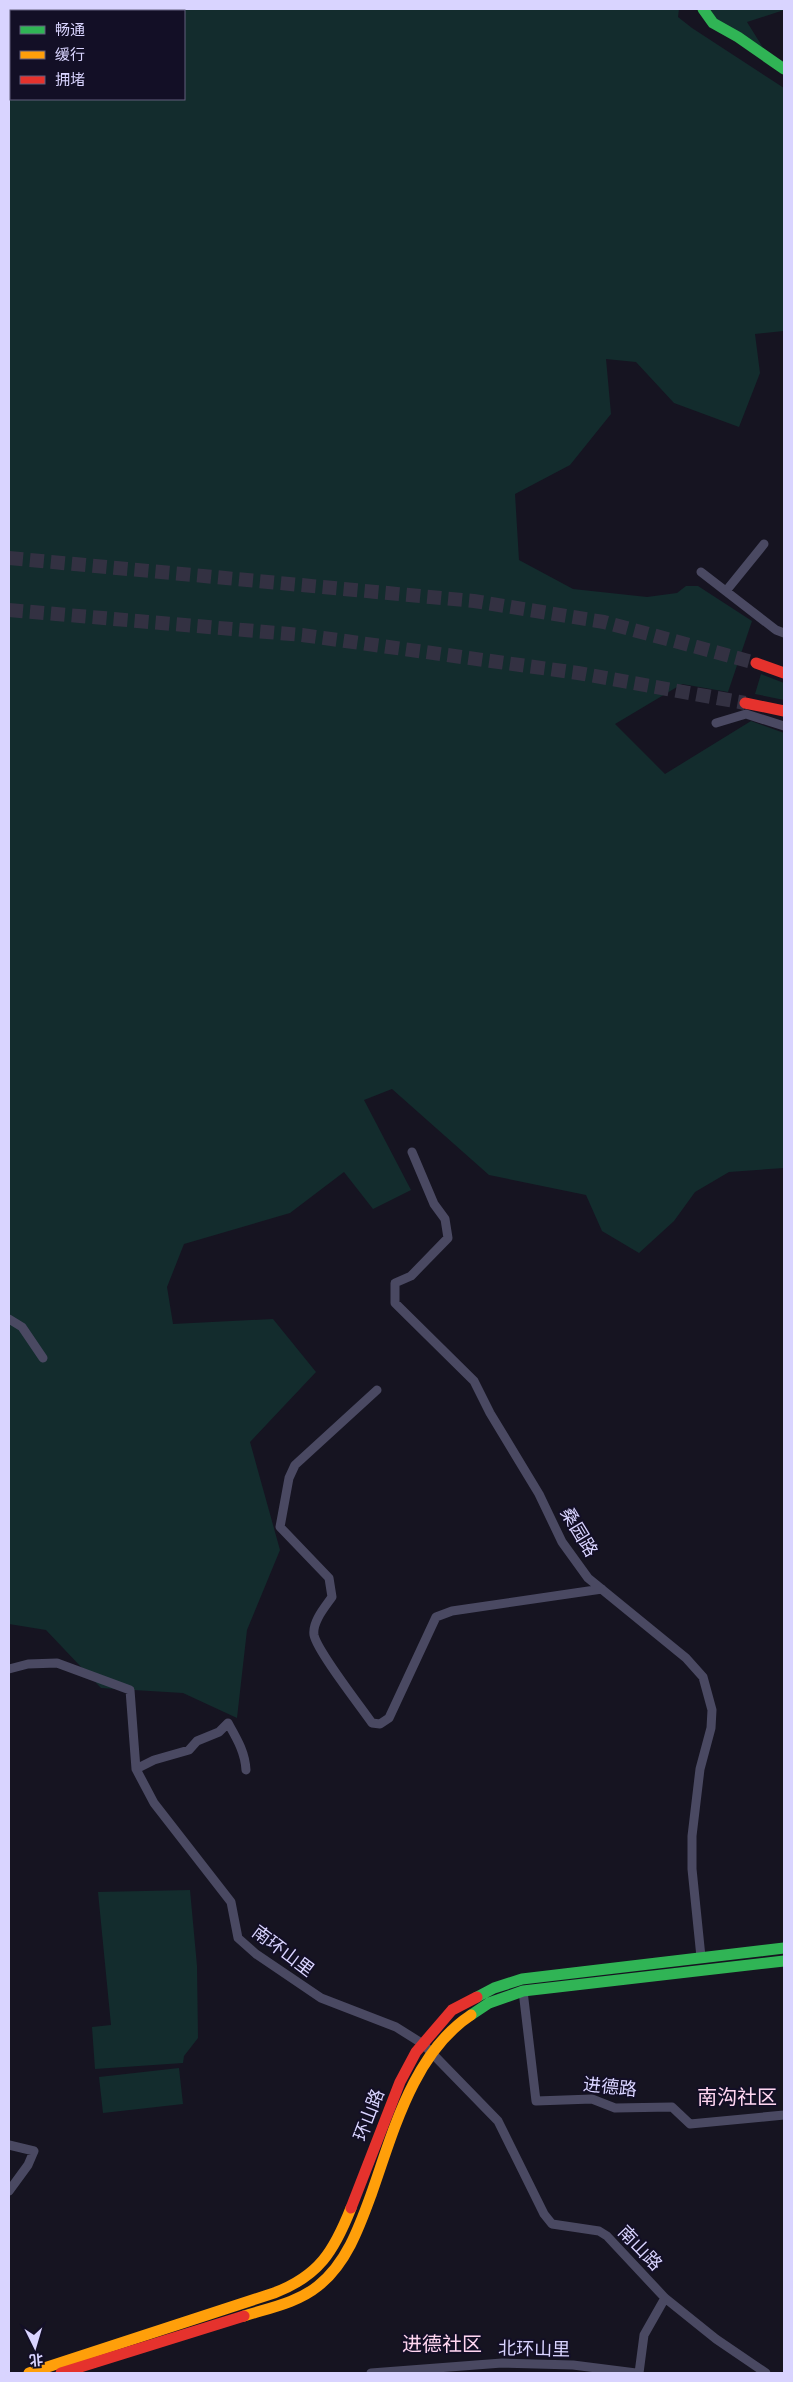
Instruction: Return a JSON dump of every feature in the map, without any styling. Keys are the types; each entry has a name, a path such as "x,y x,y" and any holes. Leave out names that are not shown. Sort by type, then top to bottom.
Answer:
{"main road":[{"path":"703,9 706,16 713,23 738,37 784,70"},
{"path":"756,663 784,673"},
{"path":"744,703 784,711"},
{"name":"环山路","path":"30,2373 274,2294 296,2285 312,2274 326,2260 339,2238 400,2082 423,2044 452,2010 474,1997 507,1983 522,1979 784,1948"},
{"name":"环山路","path":"61,2373 280,2305 302,2297 321,2284 336,2268 362,2220 412,2087 432,2052 460,2021 479,2007 509,1994 523,1991 784,1961"}],"street":[{"path":"726,591 764,544"},
{"path":"701,572 776,630 784,633"},
{"path":"716,723 746,714 784,726"},
{"name":"桑园路","path":"412,1152 434,1204 445,1219 448,1238 411,1276 395,1283 395,1303 474,1381 490,1413 539,1494 562,1542 588,1578 686,1658 703,1677 712,1710 711,1728 700,1769 692,1836 693,1878 701,1957"},
{"path":"9,1319 22,1327 44,1358"},
{"path":"377,1390 295,1465 289,1478 280,1528 328,1578 332,1597 317,1619 314,1634 320,1649 372,1723 380,1724 389,1718 436,1617 452,1611 602,1589"},
{"path":"9,1669 28,1664 57,1663 130,1690 136,1769 154,1760 181,1754 189,1750 197,1741 219,1732 228,1723 242,1747 246,1758 246,1770"},
{"name":"南环山里","path":"136,1769 154,1803 230,1902 238,1938 256,1954 321,1998 396,2027 432,2052"},
{"name":"进德路","path":"523,1991 536,2100 592,2099 615,2108 672,2107 690,2124 784,2115"},
{"name":"南山路","path":"432,2052 498,2121 548,2220 558,2226 598,2230 607,2236 665,2298 716,2339 766,2373"},
{"path":"9,2145 34,2152 28,2165 9,2190"},
{"path":"638,2373 644,2335 665,2298"},
{"name":"北环山里","path":"371,2373 502,2363 573,2365 638,2373"}],"green space":[{"path":"9,9 679,9 678,17 692,28 784,88 784,331 755,334 760,373 739,427 674,403 636,362 606,359 611,414 570,465 515,494 519,560 573,589 647,597 677,593 686,586 698,586 752,621 728,692 682,684 615,724 665,774 751,721 784,733 784,1168 729,1172 695,1192 674,1221 639,1253 602,1231 586,1195 489,1175 392,1089 364,1100 411,1190 373,1209 344,1172 290,1213 184,1244 167,1287 173,1324 273,1319 316,1372 250,1442 280,1550 247,1630 237,1718 183,1693 101,1688 46,1630 9,1624"},
{"path":"698,9 784,10 747,22 767,54"},
{"path":"761,674 784,683 784,700 755,694"},
{"path":"190,1890 197,1966 198,2038 184,2056 183,2063 95,2069 92,2027 111,2025 98,1892"},
{"path":"179,2068 183,2104 103,2113 99,2077"}],"tunnel":[{"path":"9,558 474,601 604,622 756,663"},
{"path":"9,610 302,635 578,673 745,703"}],"traffic: fast":[{"path":"703,9 713,23 738,37 784,69"},
{"path":"477,1997 494,1988 522,1979 784,1948"},
{"path":"471,2015 489,2003 523,1991 784,1961"}],"traffic: slow":[{"path":"244,2316 301,2297 318,2286 336,2267 351,2245 397,2121 420,2072 434,2050 451,2031 471,2015"},
{"path":"29,2373 274,2293 290,2286 303,2279 323,2260 338,2237 351,2208"}],"traffic: jam":[{"path":"756,663 784,673"},
{"path":"745,703 784,711"},
{"path":"351,2208 400,2082 416,2052 452,2010 477,1997"},
{"path":"61,2373 244,2316"}],"district":[{"name":"南沟社区","path":"737,2097"},
{"name":"进德社区","path":"442,2344"}]}
